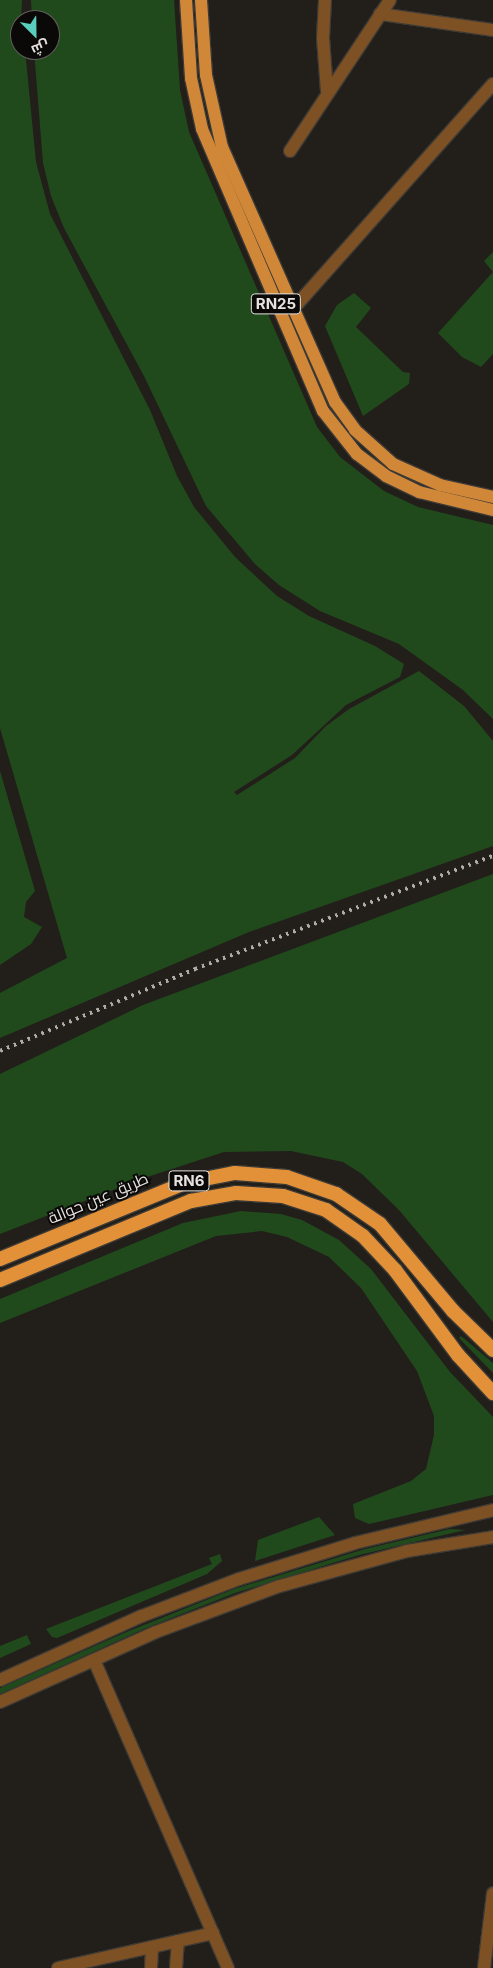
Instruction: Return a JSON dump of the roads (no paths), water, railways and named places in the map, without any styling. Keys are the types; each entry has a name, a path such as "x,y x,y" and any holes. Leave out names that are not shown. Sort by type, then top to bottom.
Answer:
{"highway":[{"name":"طريق عين حوالة","path":"0,1259 167,1189 218,1175 270,1174 304,1181 352,1203 380,1224 453,1311 493,1350"},
{"name":"RN6","path":"0,1280 169,1209 213,1195 236,1193 282,1196 326,1210 345,1222 380,1252 472,1371 493,1393"}],"main road":[{"name":"RN25","path":"186,0 191,78 202,129 323,410 350,447 386,476 419,492 493,510"},
{"name":"RN25","path":"201,0 206,76 215,124 293,309 335,402 366,442 393,464 424,479 493,497"},
{"path":"472,1371 493,1387"}],"street":[{"path":"325,0 323,38 327,91"},
{"path":"290,151 327,91 390,0"},
{"path":"380,14 493,30"},
{"path":"293,309 493,84"},
{"path":"0,1680 142,1616 239,1579 355,1543 493,1510"},
{"path":"0,1702 217,1607 280,1586 407,1551 493,1537"},
{"path":"94,1660 228,1968"},
{"path":"484,1968 493,1894"},
{"path":"58,1968 213,1933"},
{"path":"176,1968 178,1941"},
{"path":"152,1947 152,1968"}],"railway":[{"path":"0,1051 195,969 493,856"}]}
